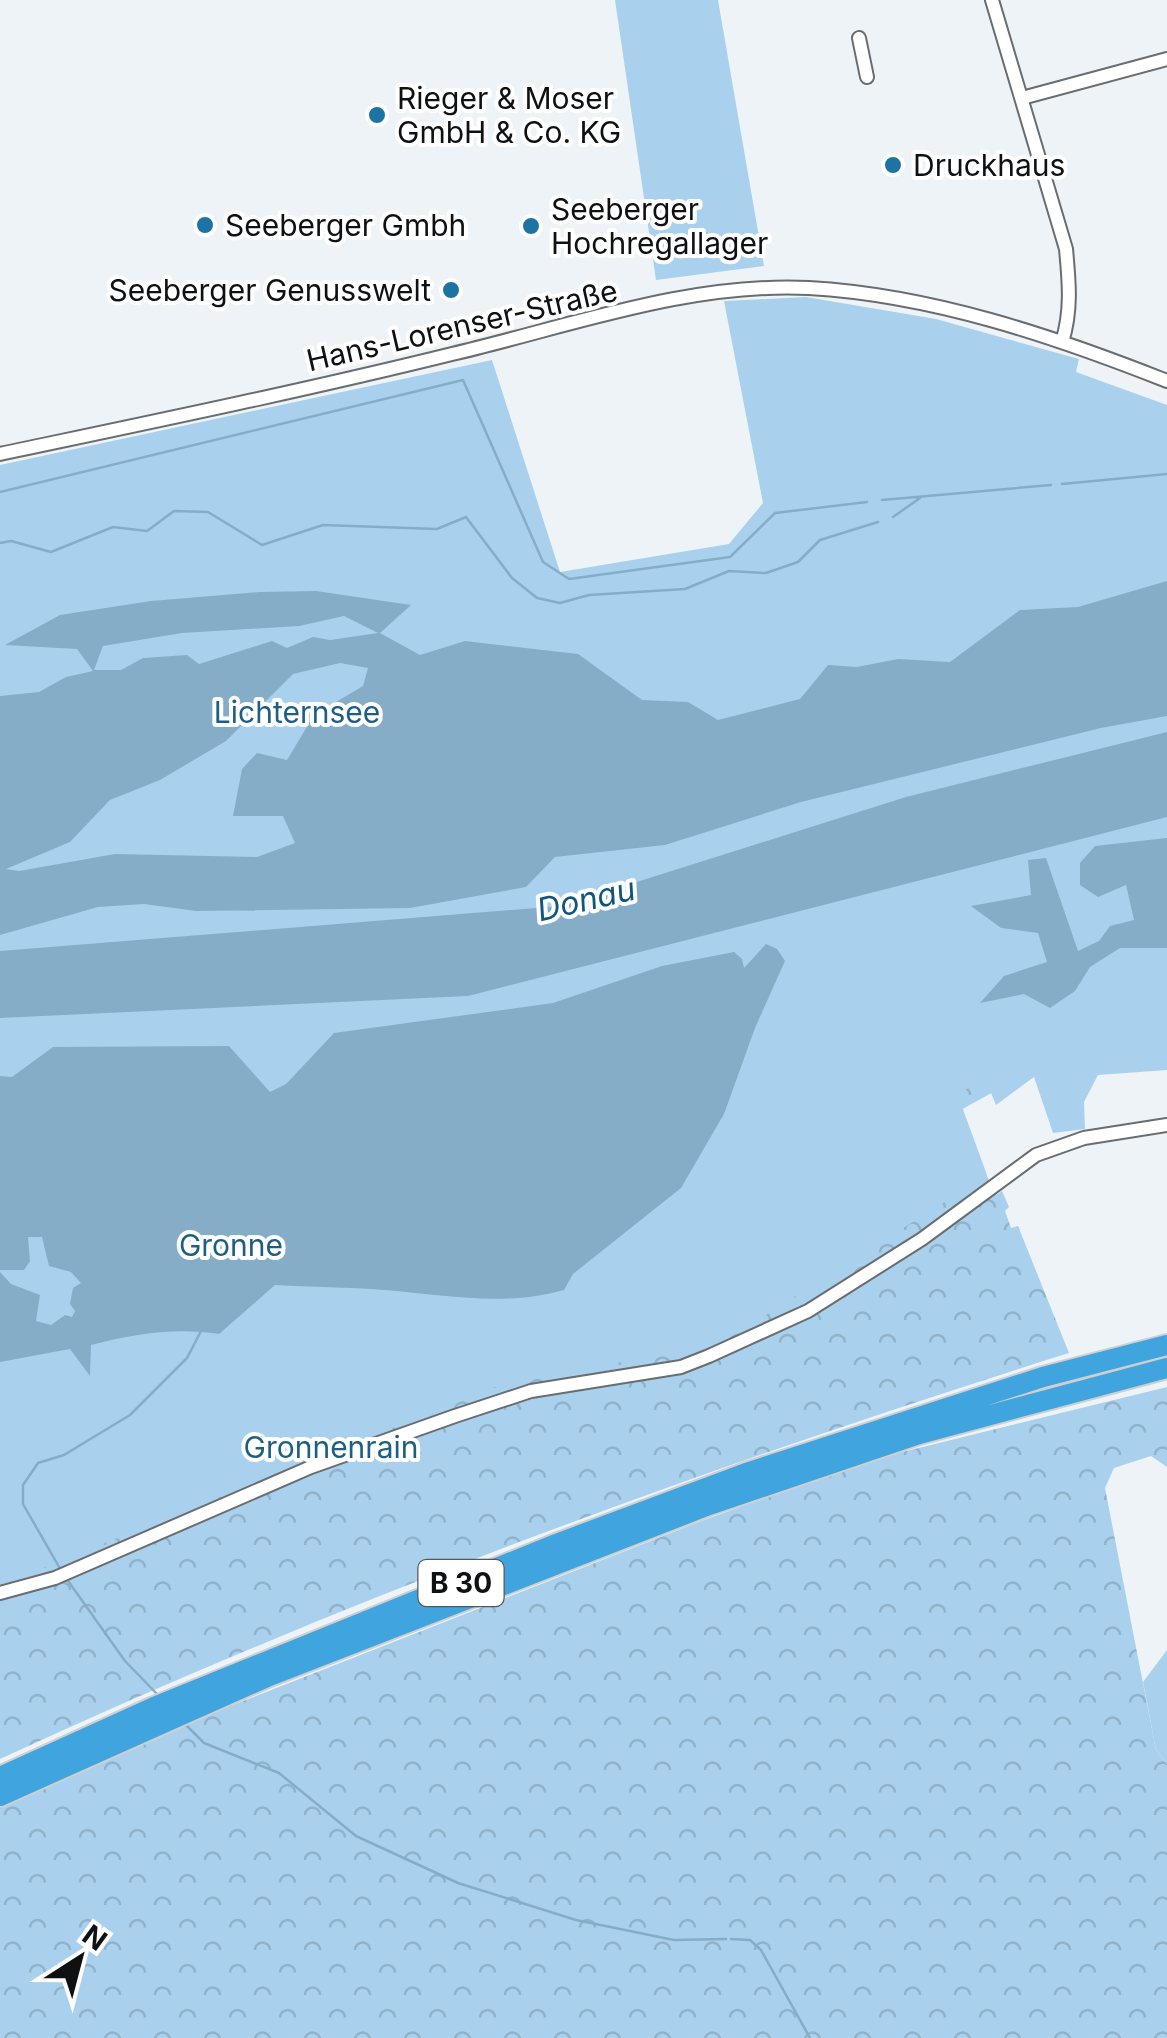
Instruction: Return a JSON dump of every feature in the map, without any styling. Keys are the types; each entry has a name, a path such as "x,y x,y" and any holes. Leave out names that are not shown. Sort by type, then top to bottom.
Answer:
{"highway":[{"name":"B 30","path":"184,1706 556,1544 746,1473 1024,1383 1167,1345"},
{"name":"B 30","path":"0,1777 710,1505 919,1434 1161,1371"},
{"name":"B 30","path":"0,1796 102,1740"}],"street":[{"path":"992,0 1066,249 1070,286 1062,342"},
{"path":"860,38 868,76"},
{"path":"1022,98 1167,58"},
{"name":"Hans-Lorenser-Straße","path":"0,454 394,368 683,298 733,291 805,288 891,297 1062,342 1167,381"},
{"path":"0,1593 55,1578 311,1467 455,1416 531,1391 680,1367 708,1356 808,1311 922,1239 1036,1155 1084,1138 1167,1125"}],"green space":[{"path":"615,0 718,0 764,266 656,280"},
{"name":"Lichternsee","path":"806,297 936,319 1079,359 1076,372 1167,405 1167,1070 1098,1075 1084,1102 1085,1129 1053,1133 1034,1077 996,1105 986,1081 957,1093 987,1175 755,1322 687,1349 495,1387 0,1585 0,465 492,360 560,572 729,544 763,503 724,301"},
{"name":"Gronnenrain","path":"1011,1039 1028,1073 957,1112 996,1195 1002,1191 1009,1207 1005,1211 1011,1228 1018,1226 1069,1353 797,1442 528,1539 262,1644 0,1759 0,1478"},
{"path":"1167,1387 1167,1467 1151,1456 1114,1468 1105,1488 1156,1750 1167,1764 1167,2038 0,2038 0,1803 57,1774 704,1520 878,1458"},
{"path":"1167,1650 1167,1764 1156,1750 1143,1682"}],"water":[{"name":"Lichternsee","path":"1167,581 1167,716 1101,728 801,802 665,845 555,857 526,887 410,908 196,911 144,904 98,907 0,935 0,696 39,692 66,677 93,671 77,649 5,645 60,615 151,601 259,592 316,591 411,605 380,633 420,655 465,641 578,654 642,700 688,702 718,720 800,699 828,665 857,667 898,659 950,662 1020,610 1078,607","holes":["344,616 378,633 330,640 313,637 287,648 272,641 199,664 187,655 143,658 121,670 94,670 103,646 182,633 299,626","340,663 368,668 363,686 314,715 287,760 257,753 242,769 233,816 283,816 295,843 257,857 115,854 19,871 6,869 70,842 110,800 160,780 226,741 293,674"]},
{"name":"Donau","path":"1167,732 1167,817 468,996 0,1018 0,951 561,906 906,797"},
{"path":"1167,838 1167,948 1120,948 1090,967 1075,991 1050,1008 1024,994 980,1003 1004,976 1047,962 1038,933 1001,928 971,906 1031,895 1028,860 1046,858 1078,951 1099,941 1110,926 1134,920 1126,885 1098,897 1080,885 1080,863 1095,846"},
{"name":"Gronne","path":"766,944 777,949 785,961 755,1028 724,1114 681,1188 573,1274 564,1290 497,1299 275,1285 219,1334 154,1333 91,1345 90,1376 70,1349 0,1362 0,1272 11,1284 40,1295 36,1321 51,1325 65,1315 72,1317 73,1288 81,1283 71,1272 49,1266 42,1237 28,1237 30,1261 24,1270 0,1270 0,1076 12,1077 53,1047 229,1046 270,1092 286,1084 334,1033 553,1003 662,966 734,952 742,959 744,968"}],"waterway":[{"path":"0,492 463,380 543,562 569,579 730,557 775,513 867,502"},
{"path":"1062,484 1167,474"},
{"path":"882,500 1051,485"},
{"path":"893,517 920,498"},
{"path":"0,543 11,541 51,552 113,527 147,531 174,511 208,512 262,545 323,525 437,529 466,517 512,578 537,598 560,603 589,595 685,589 729,571 766,573 798,562 820,540 878,522"},
{"path":"62,1572 23,1504 23,1485 38,1463 64,1455 130,1415 187,1358 201,1331"},
{"path":"66,1578 125,1661 157,1694"},
{"path":"186,1725 204,1743 279,1773 356,1836 458,1883 576,1920 674,1940 726,1939"},
{"path":"731,1939 750,1940 761,1950 810,2038"}],"place":[{"name":"Rieger & Moser GmbH & Co. KG","path":"377,115"},
{"name":"Druckhaus","path":"893,165"},
{"name":"Seeberger Gmbh","path":"205,225"},
{"name":"Seeberger Hochregallager","path":"531,226"},
{"name":"Seeberger Genusswelt","path":"451,290"}]}
